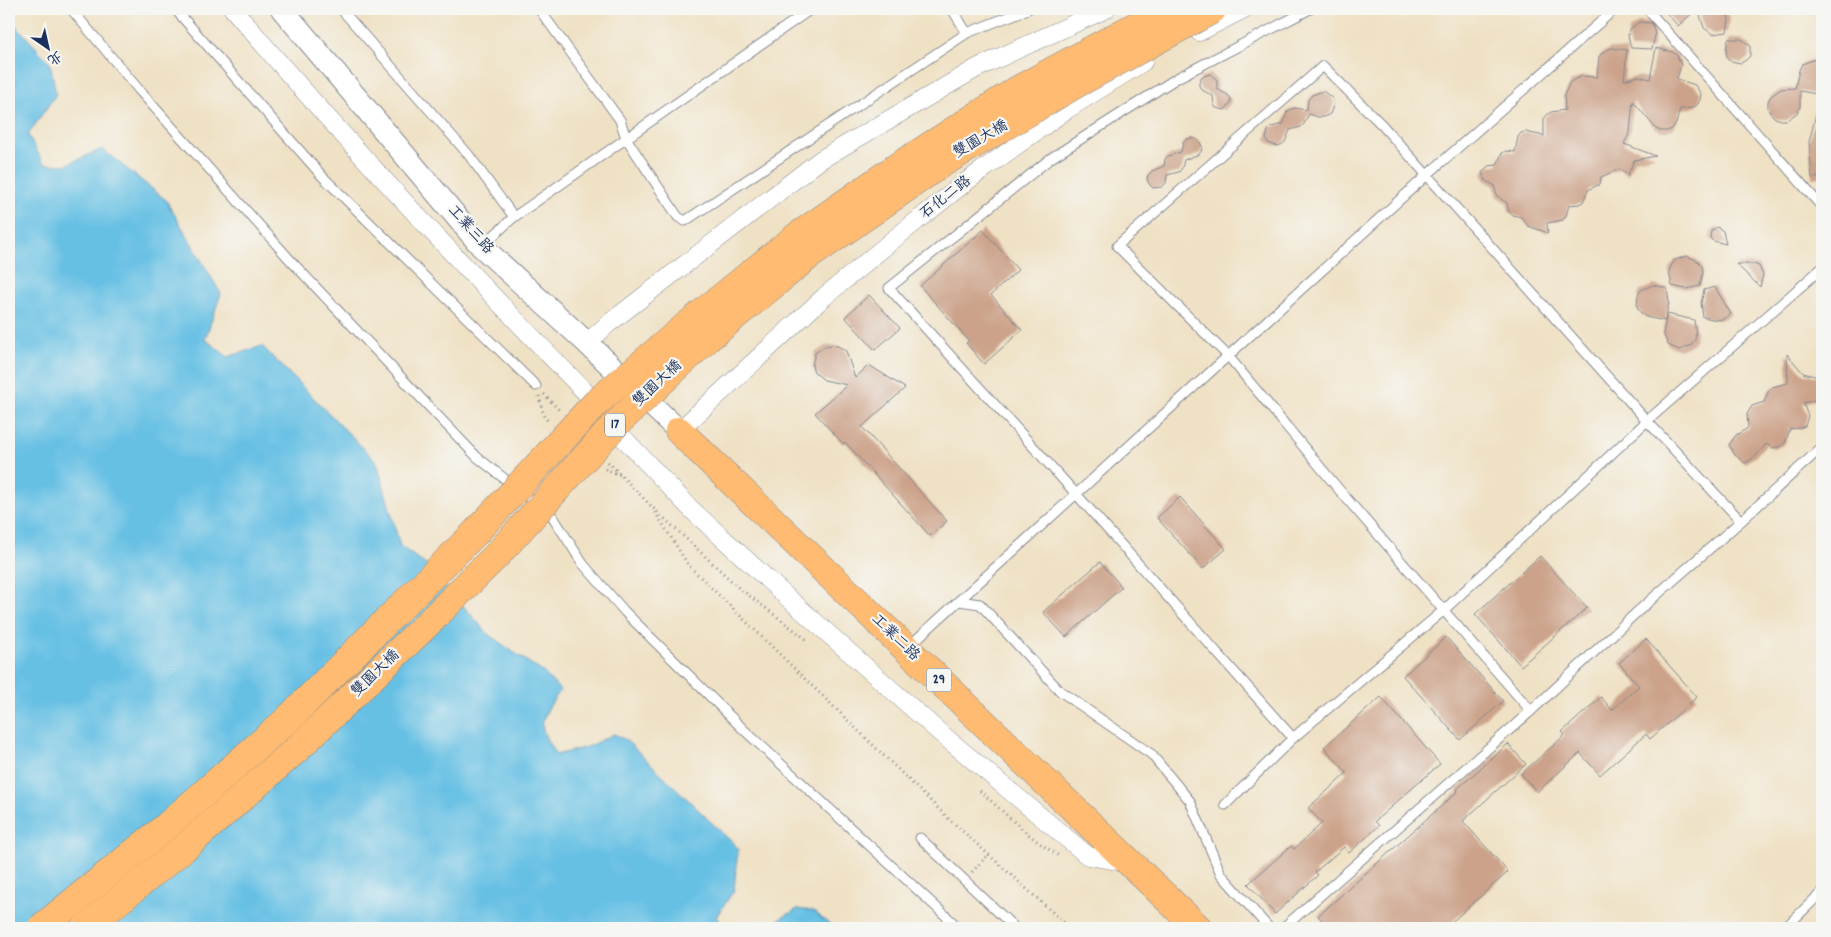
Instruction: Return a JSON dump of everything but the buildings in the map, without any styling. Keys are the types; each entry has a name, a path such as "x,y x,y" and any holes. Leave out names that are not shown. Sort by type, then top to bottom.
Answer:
{"main road":[{"name":"雙園大橋","path":"41,928 168,825 288,719 476,533 596,403 685,327 795,238 897,167 1019,89 1167,9"},
{"name":"雙園大橋","path":"85,928 184,848 298,749 496,556 613,427 707,339 807,257 939,165 1076,84 1214,9"},
{"name":"工業二路","path":"679,431 1198,928"}],"street":[{"path":"233,9 301,89 394,192 596,403"},
{"name":"工業三路","path":"282,9 482,247 587,343 679,431"},
{"path":"587,343 616,318 820,160 977,68 1106,9"},
{"name":"石化二路","path":"679,431 824,297 967,182 1066,110 1158,52 1244,9"},
{"path":"613,427 692,510 938,731 1088,856 1132,864"}],"lane":[{"path":"72,9 139,90 273,240 416,394 477,458 553,517 583,564 625,612 743,729 959,928"},
{"path":"175,9 323,177 536,386"},
{"path":"341,9 468,154 514,217"},
{"path":"539,9 620,120 626,138 678,217 684,221 967,33 1028,9"},
{"path":"482,247 514,217 812,9"},
{"path":"952,9 967,33"},
{"path":"1293,738 1077,495 889,288 1051,158 1177,78 1310,9"},
{"path":"906,649 1427,175 1615,9"},
{"path":"1647,9 1822,207"},
{"path":"1531,711 1341,492 1229,357 1117,246 1323,66 1382,125 1648,421 1741,521"},
{"path":"1225,805 1293,738 1444,610 1648,421 1822,268"},
{"path":"1284,928 1531,711 1636,613 1822,447"},
{"path":"959,601 980,604 1060,691 1151,754 1190,801 1221,874 1269,928"},
{"path":"920,838 1015,928"},
{"path":"1785,928 1822,892"}],"path":[{"path":"536,386 575,425"},
{"path":"652,507 689,566 948,818 1070,928"},
{"path":"964,881 989,854"}],"water":[{"path":"9,18 50,63 56,94 28,135 44,164 66,165 102,149 166,200 221,294 205,339 228,357 262,346 377,462 400,546 429,567 489,635 544,673 560,690 544,716 543,722 545,735 556,755 587,747 614,734 626,740 738,848 734,890 716,917 727,928 9,928"},
{"path":"797,909 813,911 834,928 759,928 766,927"}]}
